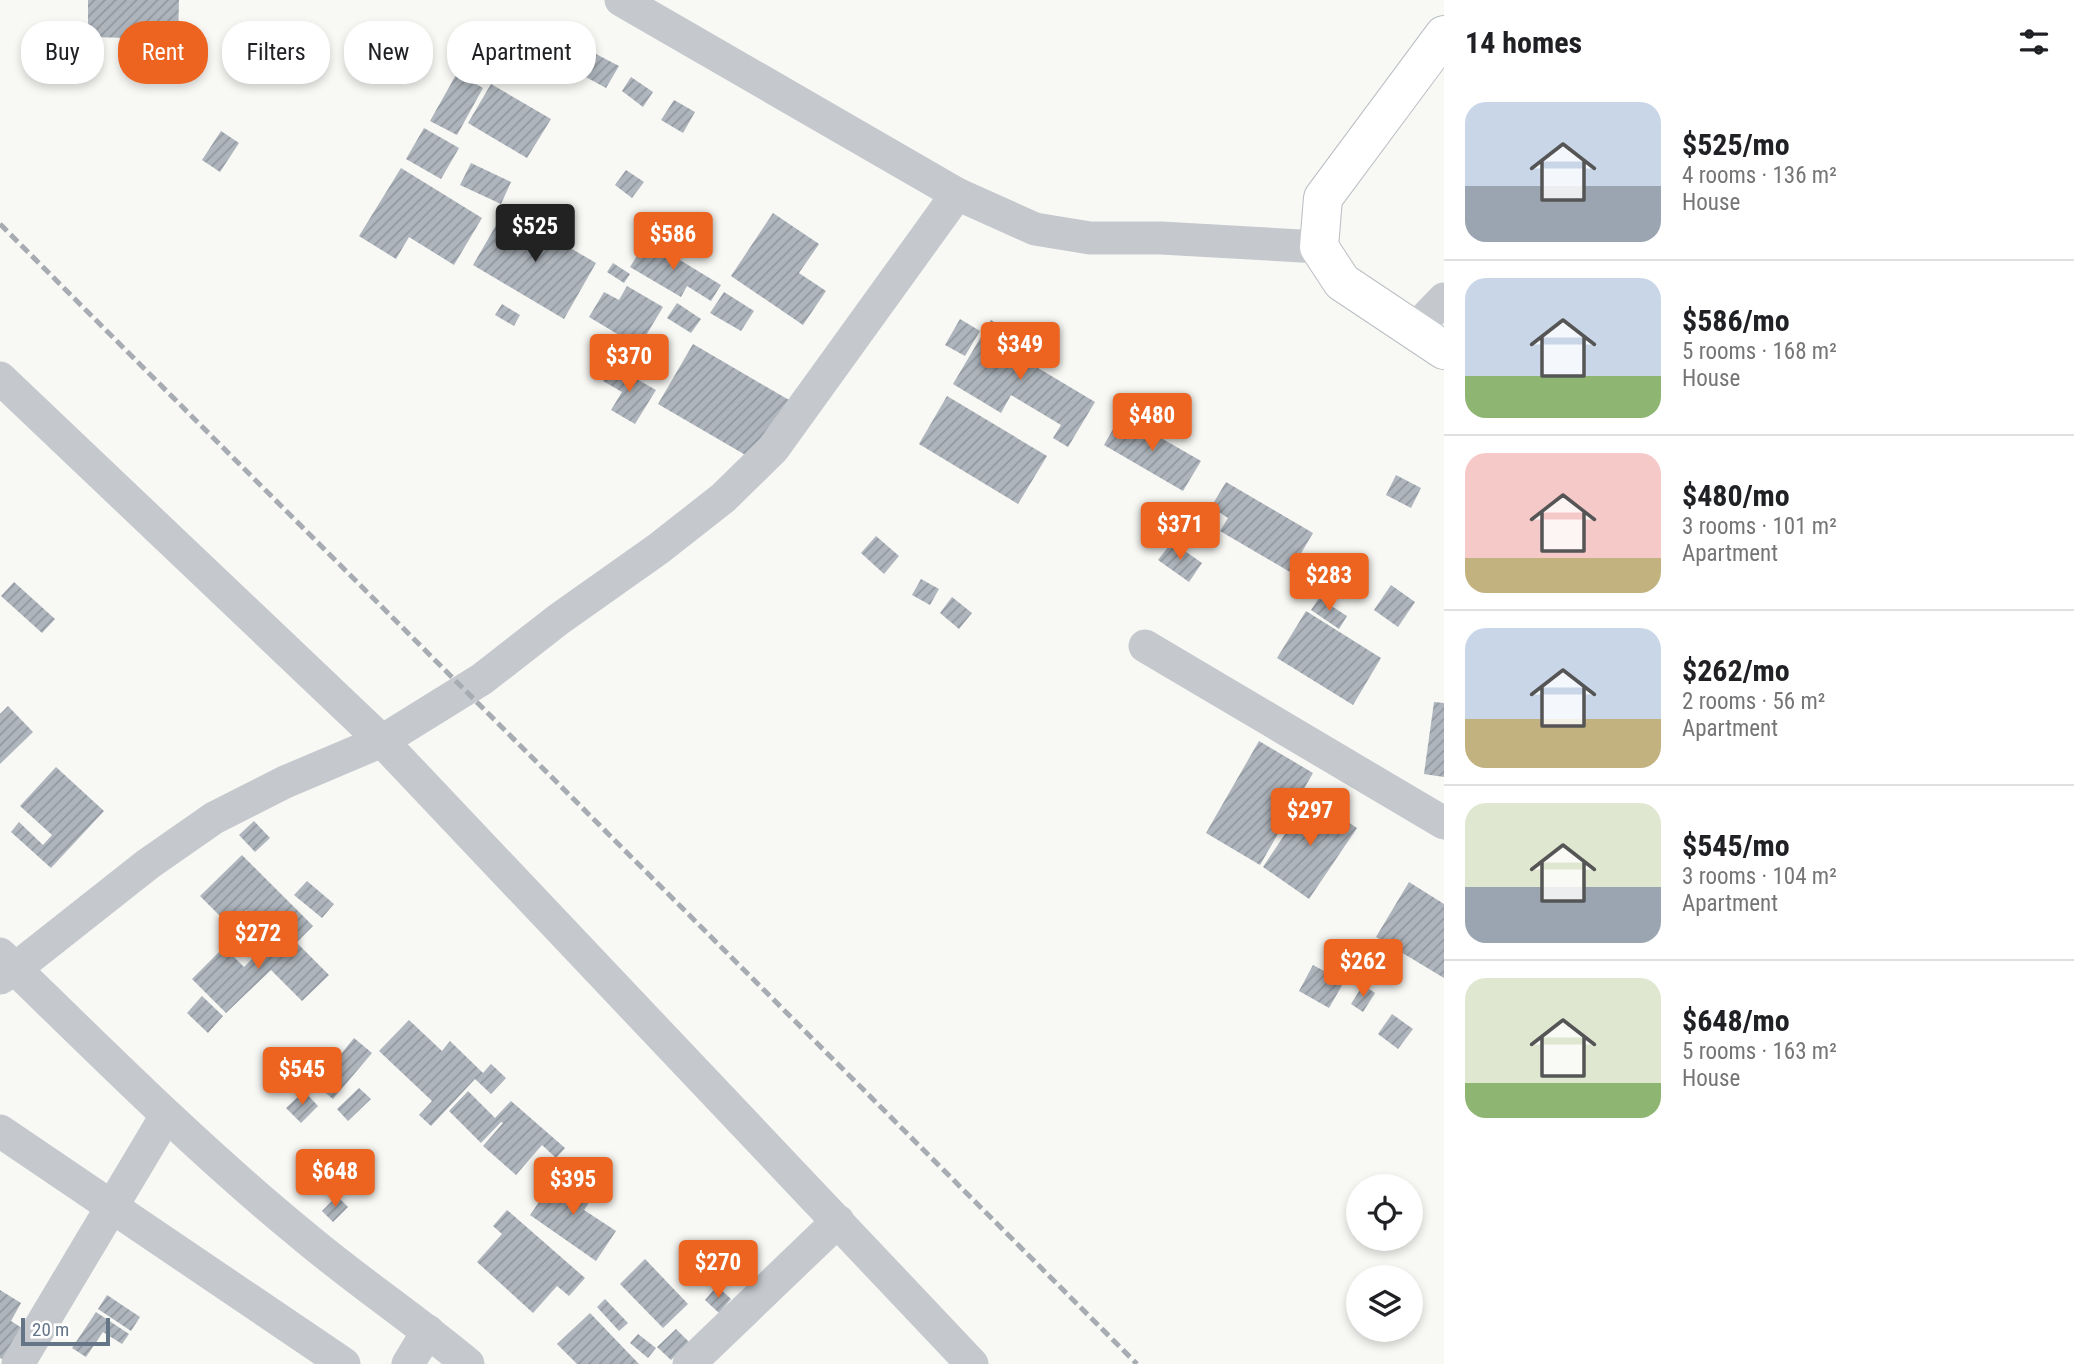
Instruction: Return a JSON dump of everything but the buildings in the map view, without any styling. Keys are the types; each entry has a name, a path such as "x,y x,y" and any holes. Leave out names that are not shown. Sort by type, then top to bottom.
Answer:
{"street":[{"path":"621,0 957,194 1035,229 1090,237 1319,247"},
{"path":"1444,35 1323,198 1319,247 1342,282 1429,340 1444,299"},
{"path":"468,1364 301,1234 166,1116 5,967 214,818 285,782 382,741 482,679 658,550 723,498 773,449 957,194"},
{"path":"0,378 382,741 972,1364"},
{"path":"1144,646 1444,823"},
{"path":"18,1364 166,1116"},
{"path":"0,1131 344,1364"},
{"path":"689,1364 838,1221"},
{"path":"408,1364 428,1331"}],"railway":[{"path":"0,224 1137,1364"}]}
